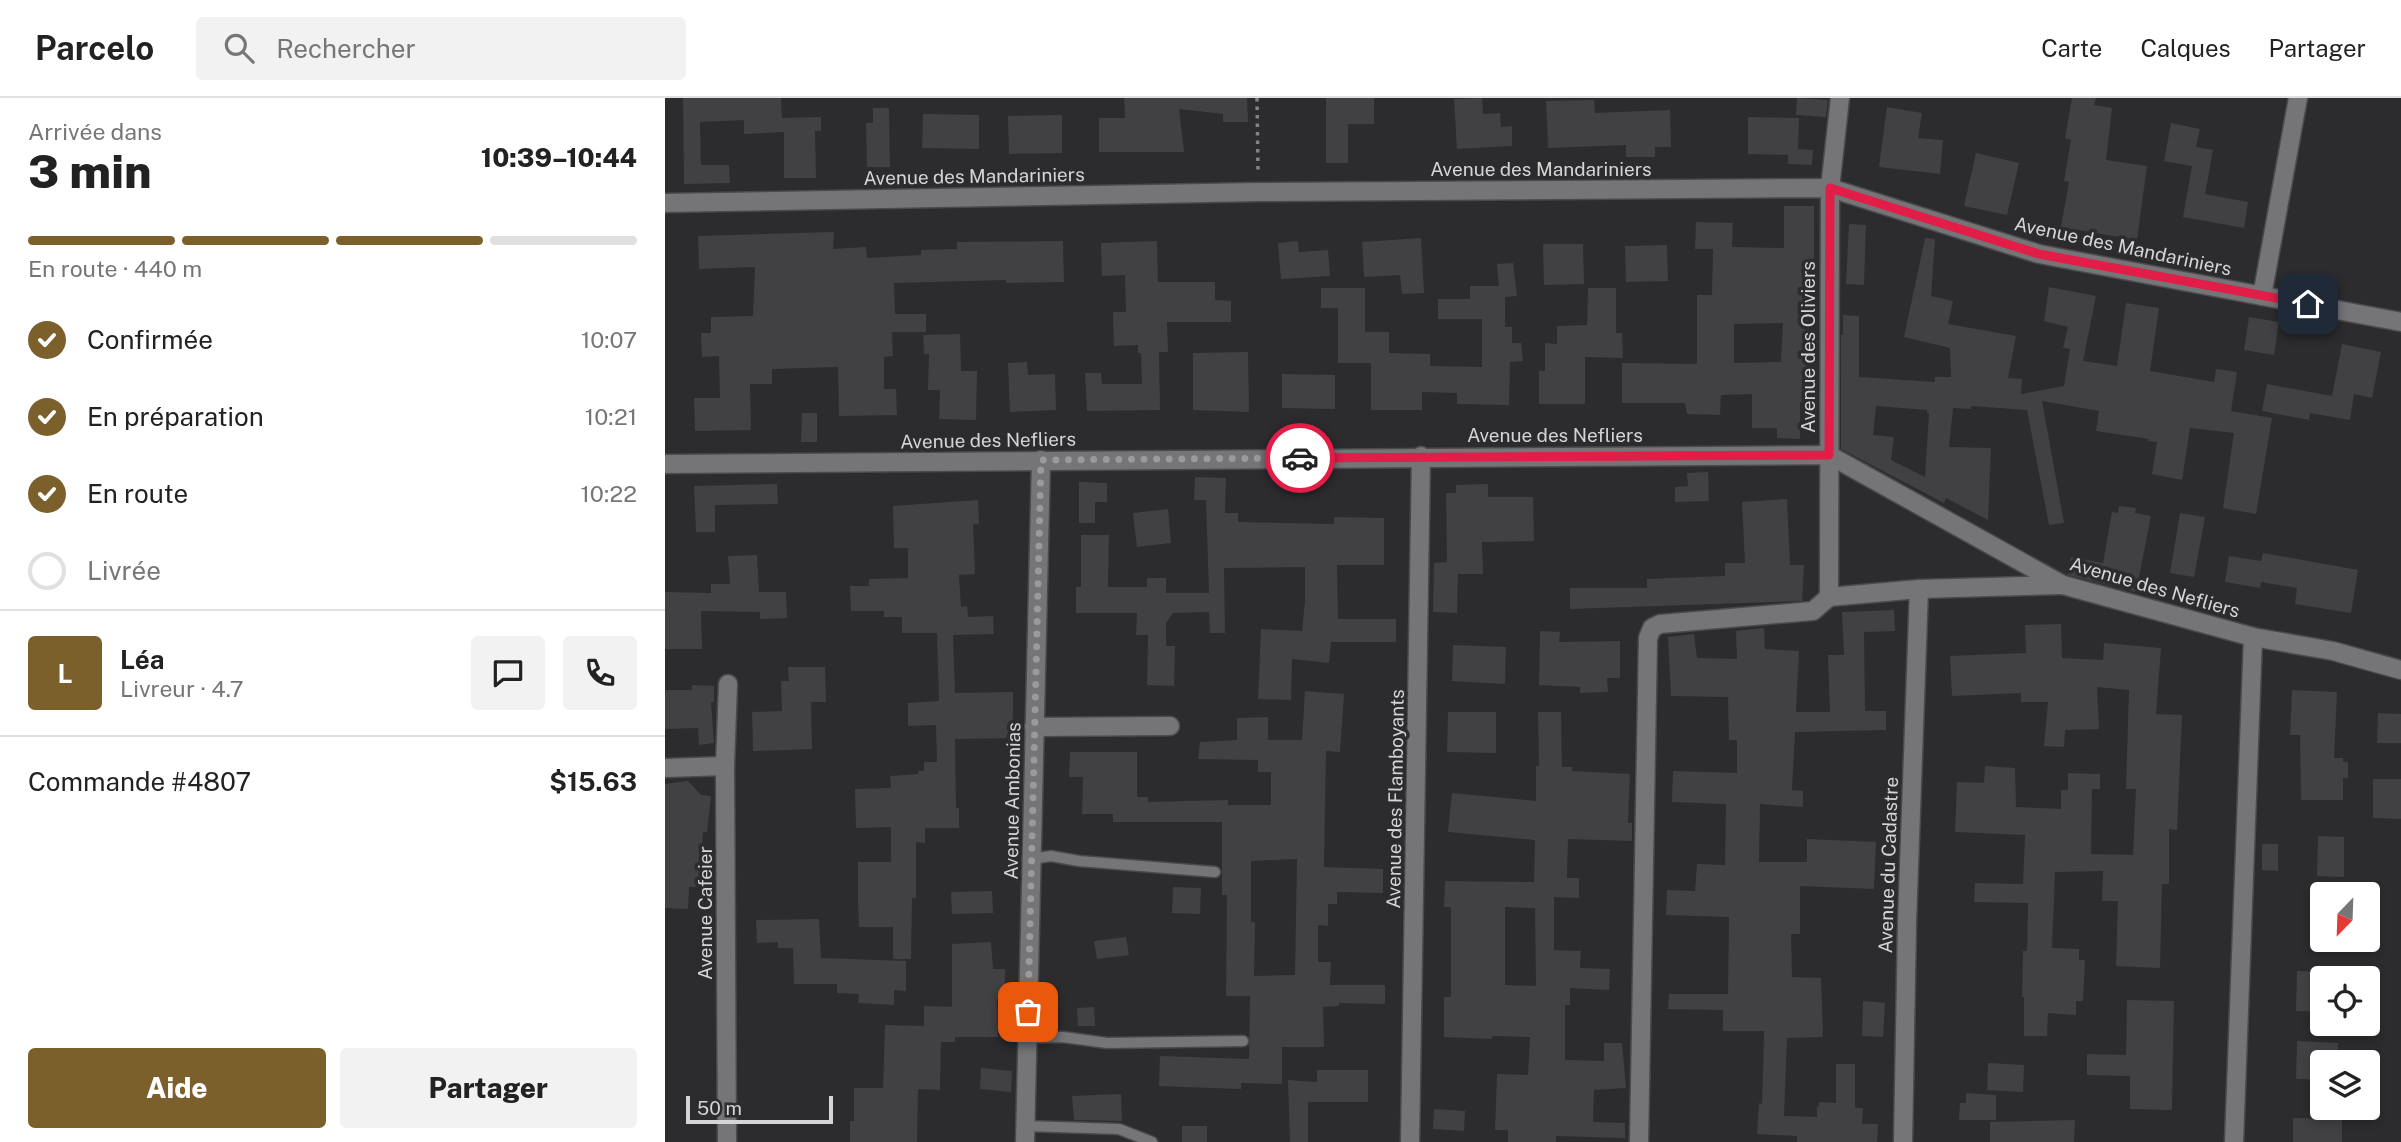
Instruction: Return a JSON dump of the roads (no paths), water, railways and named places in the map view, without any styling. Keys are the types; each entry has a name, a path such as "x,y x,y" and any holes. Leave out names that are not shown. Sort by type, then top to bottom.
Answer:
{"street":[{"name":"Avenue des Oliviers","path":"1829,597 1830,188 1840,98"},
{"path":"2262,296 2298,98"},
{"name":"Avenue des Mandariniers","path":"665,203 1258,192 1830,188 2039,254 2401,322"},
{"name":"Avenue des Nefliers","path":"665,464 1829,455 2063,585 2253,637 2333,651 2401,670"},
{"name":"Avenue des Flamboyants","path":"1410,1142 1421,457"},
{"name":"Avenue Ambonias","path":"1025,1134 1041,460"},
{"path":"1639,1142 1650,631 1660,624 1813,611 1829,597 1919,589 2063,585"},
{"name":"Avenue du Cadastre","path":"1903,1142 1907,922 1919,589"},
{"path":"2234,1142 2253,637"},
{"name":"Avenue Cafeier","path":"727,1142 725,766 728,684"},
{"path":"1034,726 1170,726"},
{"path":"665,768 725,766"}],"lane":[{"path":"1031,859 1051,856 1079,861 1215,872"},
{"path":"1027,1038 1063,1037 1107,1043 1243,1041"},
{"path":"1025,1134 1119,1129 1151,1142"}]}
